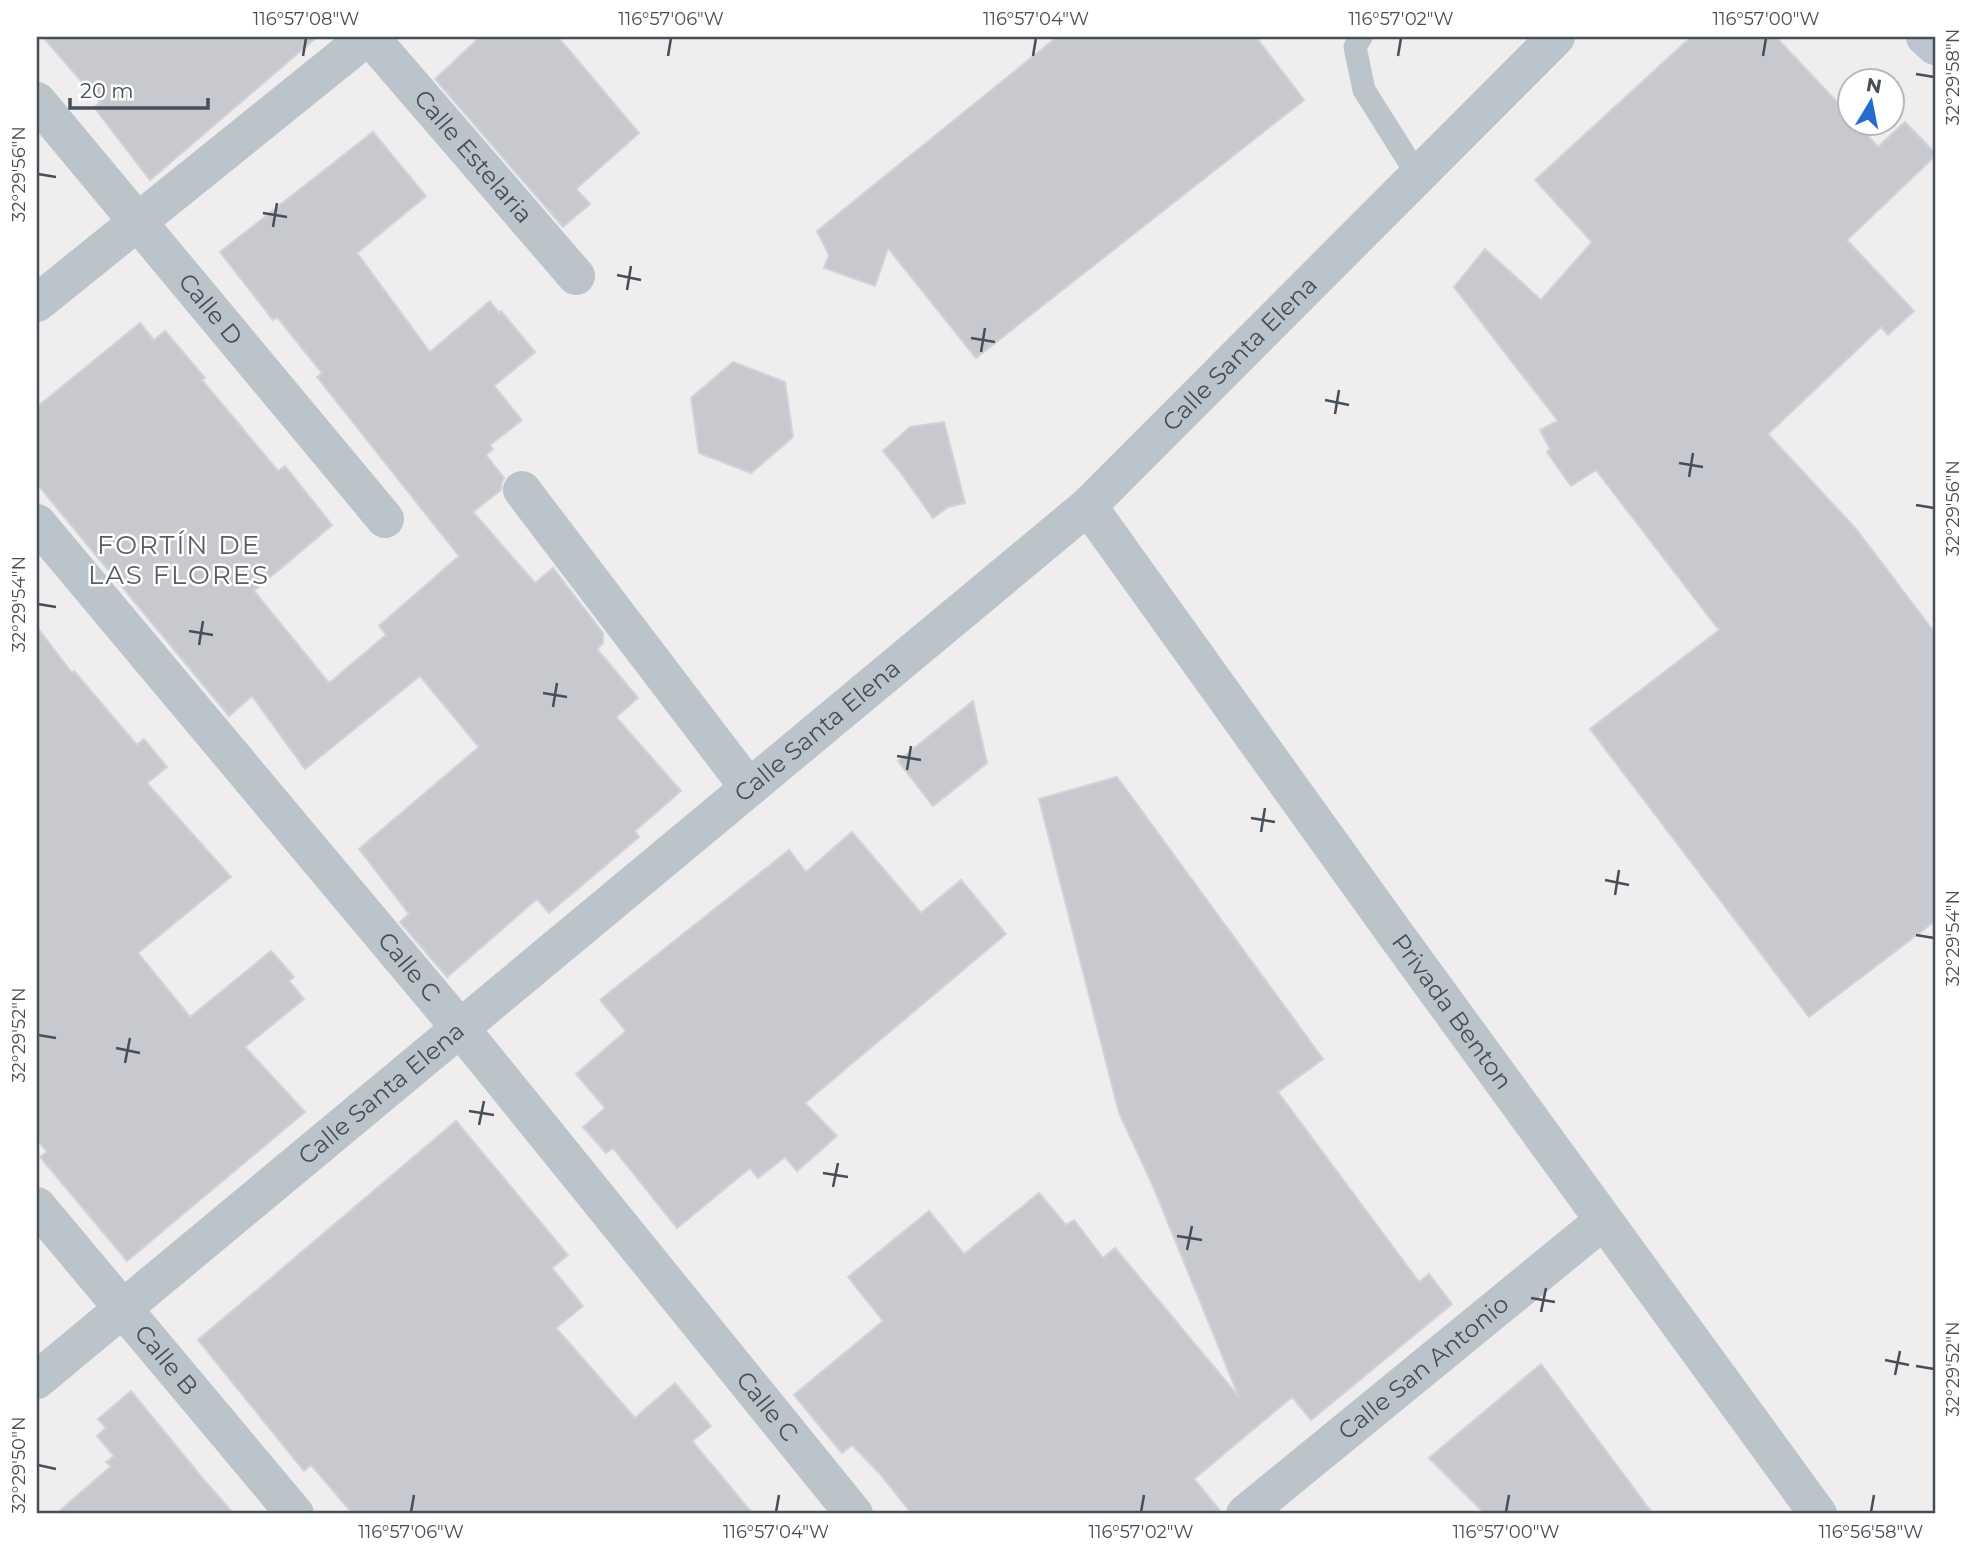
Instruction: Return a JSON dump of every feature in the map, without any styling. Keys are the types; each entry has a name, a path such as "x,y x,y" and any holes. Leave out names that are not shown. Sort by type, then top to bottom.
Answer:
{"main road":[{"path":"1926,37 1935,47"}],"street":[{"path":"37,303 368,37"},
{"name":"Calle Estelaria","path":"368,37 576,276"},
{"name":"Calle Santa Elena","path":"37,1380 1088,506 1556,37"},
{"name":"Calle D","path":"37,101 385,519"},
{"path":"522,491 749,788"},
{"name":"Privada Benton","path":"1088,506 1603,1222 1818,1514"},
{"name":"Calle C","path":"37,523 460,1028 855,1514"},
{"name":"Calle B","path":"37,1206 296,1514"},
{"name":"Calle San Antonio","path":"1245,1514 1603,1222"}],"lane":[{"path":"1361,37 1354,47 1364,90 1418,176"}],"building":[{"path":"43,37 317,37 150,180 94,107 100,103"},
{"path":"480,37 558,37 639,133 576,189 590,204 563,227 435,79"},
{"path":"1057,37 1256,37 1304,100 976,358 888,248 875,286 824,268 829,255 817,231"},
{"path":"1691,37 1776,37 1836,101 1836,136 1868,136 1878,147 1890,136 1906,136 1906,123 1935,153 1935,156 1847,240 1914,311 1888,335 1881,327 1768,434 1856,529 1935,633 1935,921 1809,1017 1590,729 1719,630 1596,470 1571,486 1547,452 1550,449 1540,430 1558,421 1454,287 1485,249 1541,300 1592,242 1535,180"},
{"path":"373,132 426,196 357,253 430,352 490,301 535,352 494,386 522,420 490,445 493,449 486,455 504,478 501,490 473,512 535,583 553,568 603,633 603,643 597,649 638,698 616,717 681,791 635,831 639,837 549,913 537,899 447,977 400,922 409,914 359,849 479,747 420,676 305,769 252,696 229,716 37,484 37,407 140,323 154,340 165,331 278,471 285,466 332,525 254,591 329,683 386,635 379,626 459,556 317,377 322,373 277,317 273,320 220,252"},
{"path":"733,362 785,382 793,437 751,473 699,453 691,398"},
{"path":"944,422 965,503 948,507 933,518 883,451 910,427"},
{"path":"37,627 72,673 74,671 137,745 144,739 167,767 147,783 231,877 138,953 190,1017 271,951 294,977 289,981 304,999 245,1047 305,1112 127,1261 40,1157 47,1152 37,1140"},
{"path":"973,701 987,763 933,806 898,761"},
{"path":"1117,777 1323,1059 1278,1092 1419,1282 1429,1274 1452,1304 1311,1420 1292,1397 1194,1479 1223,1514 912,1514 852,1445 842,1453 794,1395 883,1321 848,1277 929,1211 964,1254 1039,1193 1066,1225 1074,1220 1103,1258 1115,1248 1239,1397 1153,1186 1119,1113 1039,799"},
{"path":"852,832 921,913 961,880 1006,934 805,1103 837,1136 797,1171 785,1157 758,1178 750,1168 677,1228 613,1148 606,1153 583,1127 605,1108 576,1074 626,1031 600,1000 789,850 806,872"},
{"path":"456,1121 568,1255 552,1268 583,1306 556,1328 635,1418 675,1383 711,1426 692,1441 753,1514 353,1514 311,1465 304,1471 198,1340"},
{"path":"1541,1364 1653,1514 1485,1514 1429,1458"},
{"path":"131,1391 234,1514 56,1514 111,1466 106,1462 114,1456 97,1436 106,1428 98,1419"}],"district":[{"name":"FORTÍN DE LAS FLORES","path":"179,560"}]}
